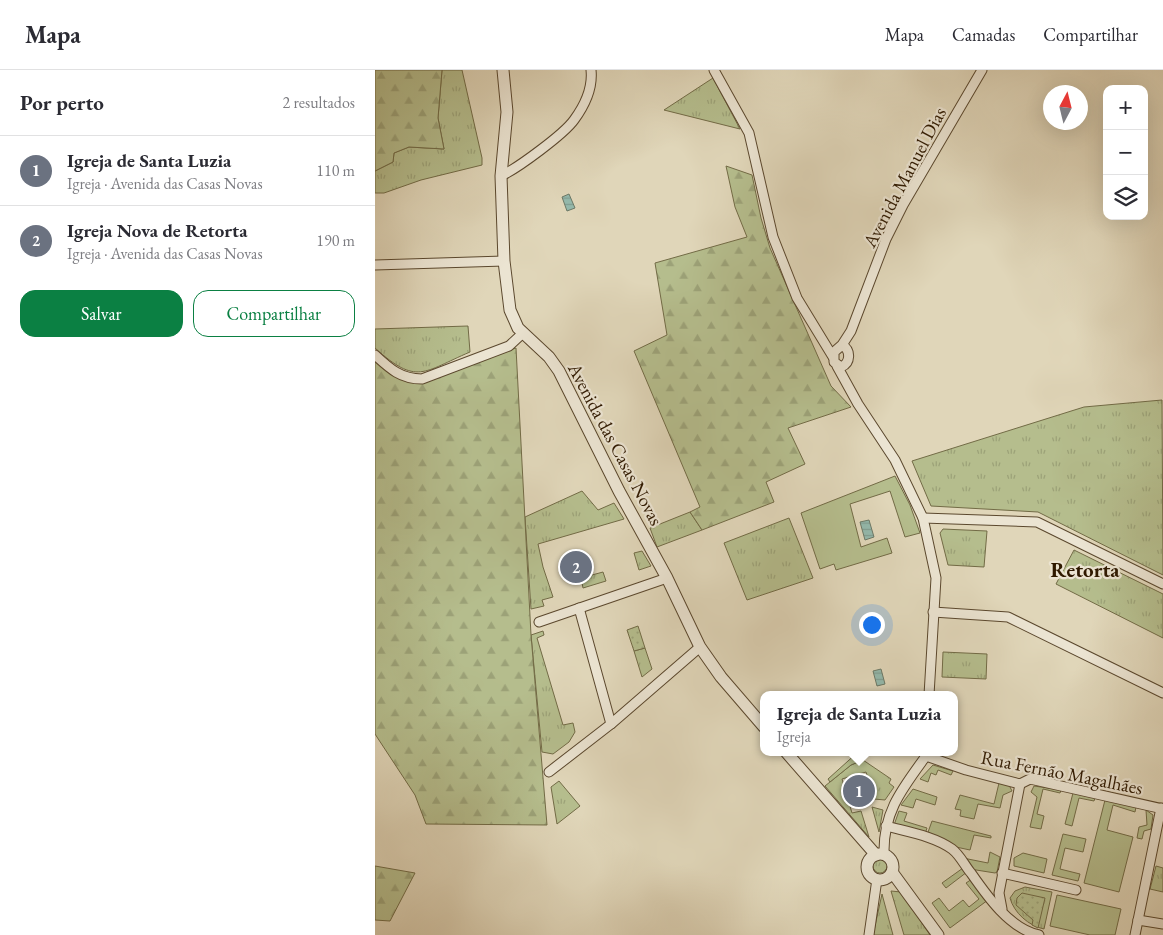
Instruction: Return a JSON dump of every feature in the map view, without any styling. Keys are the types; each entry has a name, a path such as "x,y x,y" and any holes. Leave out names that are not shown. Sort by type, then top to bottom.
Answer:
{"street":[{"name":"Avenida das Casas Novas","path":"503,70 507,112 501,176 504,261 510,310 514,321 523,333 549,357 559,371 619,491 667,578 700,647 721,677 760,722"},
{"path":"501,176 517,168 574,121 587,97 592,81 591,70"},
{"path":"715,70 749,133 773,237 797,298 820,339 835,361 845,365 849,358 848,350 820,339"},
{"name":"Avenida Manuel Dias","path":"929,691 936,578 923,518 895,460 858,404 847,380 835,361 840,346 851,331 886,239 982,70"},
{"path":"375,265 504,261"},
{"name":"Avenida Manuel Dias","path":"847,380 851,331"},
{"path":"375,354 391,370 408,379 422,379 509,346 523,333"},
{"path":"923,518 1037,522 1163,584"},
{"path":"539,622 667,578"},
{"path":"579,608 611,724"},
{"path":"933,612 1008,617 1163,693"},
{"path":"549,772 611,724 700,647"},
{"path":"790,756 880,855 891,859 892,872 938,935"},
{"path":"880,855 886,826 896,797 925,756"},
{"name":"Rua Fernão Magalhães","path":"931,756 966,770 1020,784 1029,779 1162,808"},
{"path":"1002,909 999,893 1020,784"},
{"path":"1135,935 1162,808"},
{"path":"886,826 941,842 954,850 985,892 1012,920 1031,933 1039,935"},
{"path":"880,855 869,860 867,868 871,875 877,879 886,878 892,872"},
{"path":"1002,873 1077,890"},
{"path":"869,935 877,879"},
{"path":"1138,920 1163,924"}],"green space":[{"path":"375,70 442,70 438,118 444,149 409,147 394,153 393,162 375,171"},
{"path":"442,70 462,70 482,165 421,180 384,193 375,193 375,171 393,162 394,153 409,147 444,149 438,118"},
{"path":"713,78 740,129 664,110"},
{"path":"726,166 752,175 761,218 770,248 831,386 851,407 788,428 805,464 766,482 774,502 702,530 690,512 700,507 634,351 667,335 655,263 747,237 735,207"},
{"path":"468,326 470,352 430,370 421,372 411,371 401,367 375,348 375,329"},
{"path":"516,348 531,635 547,825 426,824 415,795 375,734 375,355 391,370 426,377"},
{"path":"1162,400 1163,575 1038,512 931,506 912,461 1084,407"},
{"path":"895,476 910,505 920,533 905,537 890,491 850,504 861,547 887,538 892,553 836,570 834,564 820,569 801,513"},
{"path":"582,491 598,510 614,503 624,519 538,544 553,597 542,600 544,606 531,609 525,517"},
{"path":"690,512 702,530 657,547 650,528"},
{"path":"789,518 813,578 747,600 724,543"},
{"path":"943,529 987,531 984,567 948,565 940,533"},
{"path":"1074,550 1163,594 1163,638 1056,584"},
{"path":"642,551 651,566 639,570 634,553"},
{"path":"603,572 606,581 583,588 581,578"},
{"path":"638,626 645,648 634,651 627,630"},
{"path":"543,631 544,635 537,638 563,725 573,723 575,732 569,742 553,754 542,752 531,635"},
{"path":"645,648 652,669 642,677 634,651"},
{"path":"943,652 987,654 986,679 942,677"},
{"path":"854,756 862,756 863,760 851,765 830,782 828,779"},
{"path":"863,760 891,779 889,783 894,787 885,800 874,799 866,772 842,779 852,813 861,811 869,837 825,786 851,765"},
{"path":"933,765 953,771 951,775 938,770 936,775 931,773 928,782 920,779"},
{"path":"559,781 580,806 557,824 551,787"},
{"path":"999,783 1009,785 1012,791 1003,795 1000,808 978,804 974,819 960,816 961,810 955,809 960,795 994,804"},
{"path":"1034,786 1061,790 1060,793 1043,789 1037,814 1044,816 1041,829 1030,827 1037,797 1031,792"},
{"path":"913,789 937,797 935,805 916,799 913,808 901,805"},
{"path":"1073,793 1095,798 1094,801 1079,798 1072,826 1065,824"},
{"path":"1105,800 1136,807 1135,812 1113,805 1107,830 1133,837 1119,892 1084,883"},
{"path":"872,807 883,810 879,832"},
{"path":"1146,810 1153,815 1151,829 1144,831 1142,839 1137,838 1139,827 1147,825"},
{"path":"899,811 907,813 904,821 927,828 925,834 894,825"},
{"path":"932,821 991,836 991,838 974,835 970,850 956,847 927,835"},
{"path":"1063,834 1086,839 1083,852 1065,848 1060,869 1080,874 1078,881 1052,875"},
{"path":"990,852 1000,857 997,872 995,873 970,869 963,858 988,863"},
{"path":"1023,853 1047,859 1044,873 1014,866 1014,858"},
{"path":"880,859 885,861 887,866 885,871 880,873 875,871 873,866 875,861"},
{"path":"375,866 415,873 390,921 375,920"},
{"path":"1156,866 1163,868 1163,892 1150,889"},
{"path":"963,868 967,872 946,888 942,883"},
{"path":"972,879 988,900 950,928 932,903 939,898 949,911 963,900 969,907 979,899 966,883"},
{"path":"1025,887 1052,892 1044,929 1028,922 1012,904 1010,898 1015,891"},
{"path":"891,891 901,892 930,935 904,935"},
{"path":"1022,893 1045,898 1038,928 1032,925 1033,920 1016,905 1017,898"},
{"path":"882,894 893,935 873,935"},
{"path":"1057,895 1121,909 1115,935 1090,935 1050,926"}],"water":[{"path":"569,194 575,208 567,211 562,197"},
{"path":"869,520 874,537 865,540 860,522"},
{"path":"881,669 885,684 877,686 873,671"}],"place":[{"name":"Igreja Nova de Retorta","path":"576,567"},
{"name":"Igreja de Santa Luzia","path":"859,791"}],"district":[{"name":"Retorta","path":"1085,570"}]}
